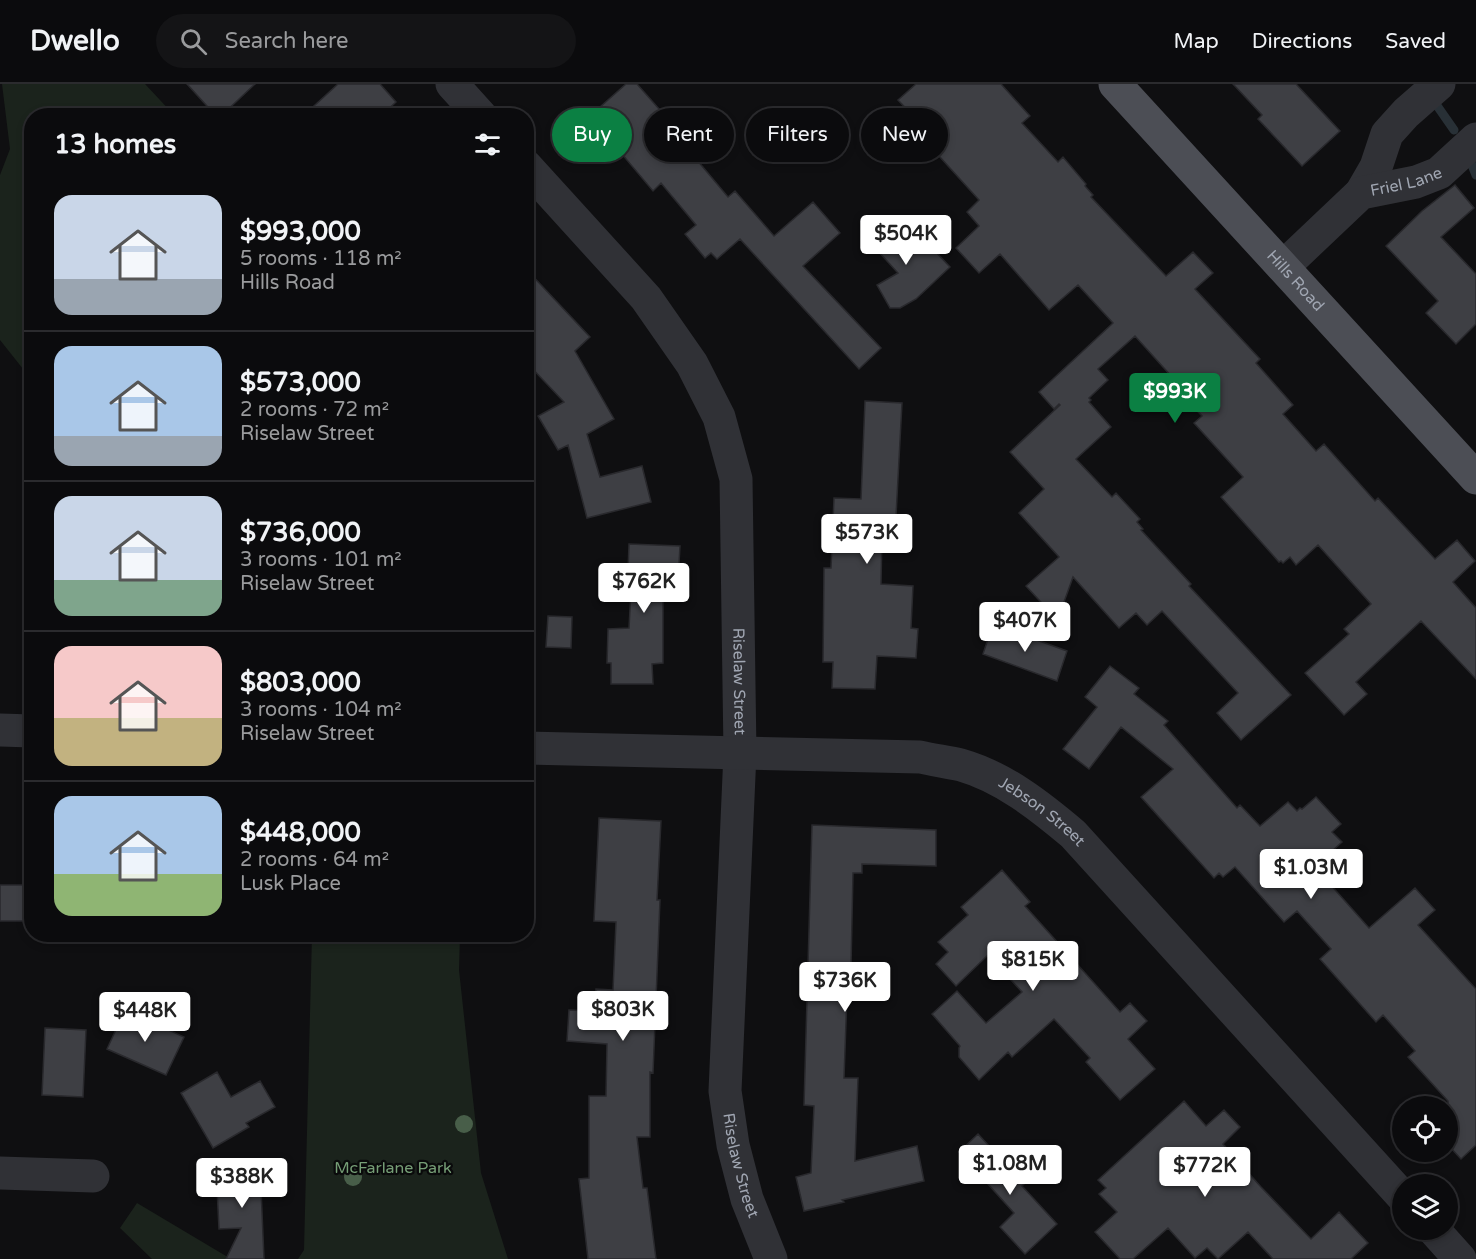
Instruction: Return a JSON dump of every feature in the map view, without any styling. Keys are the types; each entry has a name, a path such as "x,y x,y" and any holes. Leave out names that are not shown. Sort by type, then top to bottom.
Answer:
{"main road":[{"name":"Hills Road","path":"1115,84 1476,478"}],"street":[{"path":"452,84 474,108"},
{"path":"1361,193 1376,167 1387,135 1439,84"},
{"name":"Friel Lane","path":"1283,267 1361,193 1416,182 1439,172 1476,139"},
{"name":"Riselaw Street","path":"534,175 646,298 692,364 719,417 736,479 740,753 725,1091 733,1145 747,1200 771,1259"},
{"path":"0,730 24,731"},
{"name":"Jebson Street","path":"534,748 920,757 963,766 1009,787 1043,809 1073,834 1392,1185"},
{"path":"0,1173 93,1176"},
{"path":"1443,1240 1460,1259"}],"green space":[{"path":"2,84 145,84 167,108 24,108 24,370 0,340 0,175 10,149"},
{"name":"McFarlane Park","path":"312,942 460,942 459,970 481,1173 508,1259 298,1259 304,1250"},
{"path":"137,1203 231,1259 152,1259 120,1228"}],"building":[{"path":"187,84 255,84 230,108 209,108"},
{"path":"338,84 380,84 396,102 390,108 312,108"},
{"path":"626,84 637,84 658,108 644,108 644,162 699,162 728,197 735,191 774,236 813,202 840,233 803,266 881,348 859,369 740,239 717,259 711,253 705,258 685,234 696,225 661,183 653,191 629,162 632,162 632,108 599,108"},
{"path":"916,84 1001,84 1030,116 1022,123 1058,162 1063,157 1086,184 1085,186 1093,195 1091,197 1166,276 1193,252 1213,273 1195,289 1260,359 1256,363 1293,405 1283,414 1316,451 1324,444 1375,501 1378,498 1435,559 1457,540 1475,561 1453,582 1476,608 1476,679 1421,621 1356,682 1367,694 1344,715 1305,673 1349,634 1344,629 1371,604 1318,545 1296,565 1290,557 1283,563 1279,562 1221,497 1243,477 1194,423 1202,416 1168,380 1172,377 1135,336 1098,369 1108,380 1089,398 1091,400 1089,402 1111,427 1076,459 1112,497 1116,493 1140,519 1137,522 1143,529 1141,530 1191,584 1189,586 1291,695 1241,740 1217,713 1238,693 1162,611 1147,625 1136,613 1119,628 1073,577 1064,602 1051,613 1026,586 1059,557 1019,513 1044,489 1010,452 1060,405 1054,409 1039,392 1113,323 1078,285 1049,310 1000,254 979,273 956,248 979,226 967,212 979,200 944,162 948,162 948,108 906,108 898,100"},
{"path":"1233,84 1296,84 1340,131 1302,166 1258,119 1262,115"},
{"path":"1455,185 1474,208 1441,237 1476,274 1476,324 1456,344 1426,313 1438,301 1386,246 1422,211"},
{"path":"885,222 907,246 920,235 950,267 916,299 900,308 890,308 877,285 898,273 866,238"},
{"path":"534,278 590,337 575,351 614,419 587,434 600,477 642,466 651,502 587,518 568,445 558,450 538,416 564,402 534,370"},
{"path":"865,401 902,403 895,535 882,535 881,584 913,586 911,628 918,629 916,658 877,656 875,689 832,688 833,662 823,662 824,568 831,568 834,498 861,499"},
{"path":"629,544 680,546 677,599 663,596 663,663 652,664 653,684 611,684 611,663 607,663 608,629 629,628 632,571 628,571"},
{"path":"548,616 572,617 571,648 546,647"},
{"path":"993,624 1067,651 1057,681 983,654"},
{"path":"1110,666 1139,688 1134,694 1168,721 1164,725 1237,808 1240,805 1260,826 1288,802 1297,811 1316,797 1341,824 1332,832 1342,842 1320,862 1334,878 1329,883 1369,928 1415,888 1435,910 1418,925 1476,989 1476,1145 1461,1159 1458,1156 1458,1096 1443,1096 1408,1057 1415,1051 1383,1015 1376,1022 1320,959 1331,949 1297,911 1284,922 1235,867 1223,877 1219,873 1214,878 1141,797 1173,769 1121,727 1089,769 1063,749 1097,707 1085,697"},
{"path":"599,818 661,821 653,1073 650,1072 650,1137 637,1137 643,1188 647,1188 656,1259 588,1259 579,1179 589,1178 589,1096 606,1096 607,1044 567,1041 569,1010 595,1011 596,989 613,990 616,922 594,921"},
{"path":"812,825 936,830 936,866 862,864 862,873 853,873 851,966 848,966 844,1078 858,1078 855,1161 917,1146 924,1181 804,1211 796,1177 811,1173 814,1106 804,1105"},
{"path":"1002,870 1030,902 1025,906 1120,1012 1130,1003 1147,1021 1128,1039 1155,1069 1120,1100 1086,1062 1090,1058 1054,1019 1012,1057 1008,1052 979,1080 959,1057 960,1046 932,1014 957,991 986,1023 1022,992 988,955 956,986 936,964 948,952 938,942 968,915 961,907"},
{"path":"0,885 24,885 24,921 0,921"},
{"path":"125,1010 184,1037 166,1075 107,1049"},
{"path":"45,1028 86,1030 83,1097 42,1095"},
{"path":"217,1072 231,1097 260,1081 275,1107 246,1123 249,1127 213,1148 181,1093"},
{"path":"1184,1101 1206,1126 1224,1110 1240,1127 1223,1144 1311,1239 1339,1212 1368,1243 1351,1259 1273,1259 1248,1232 1218,1259 1207,1248 1195,1258 1168,1228 1133,1259 1120,1259 1095,1232 1117,1212 1099,1194 1106,1188 1098,1180"},
{"path":"978,1134 1057,1224 1025,1254 1000,1227 1014,1213 959,1152"},
{"path":"260,1165 264,1259 226,1259 241,1228 219,1229 216,1167"}],"waterway":[{"path":"1431,97 1454,130"},
{"path":"1470,160 1476,175"}]}
